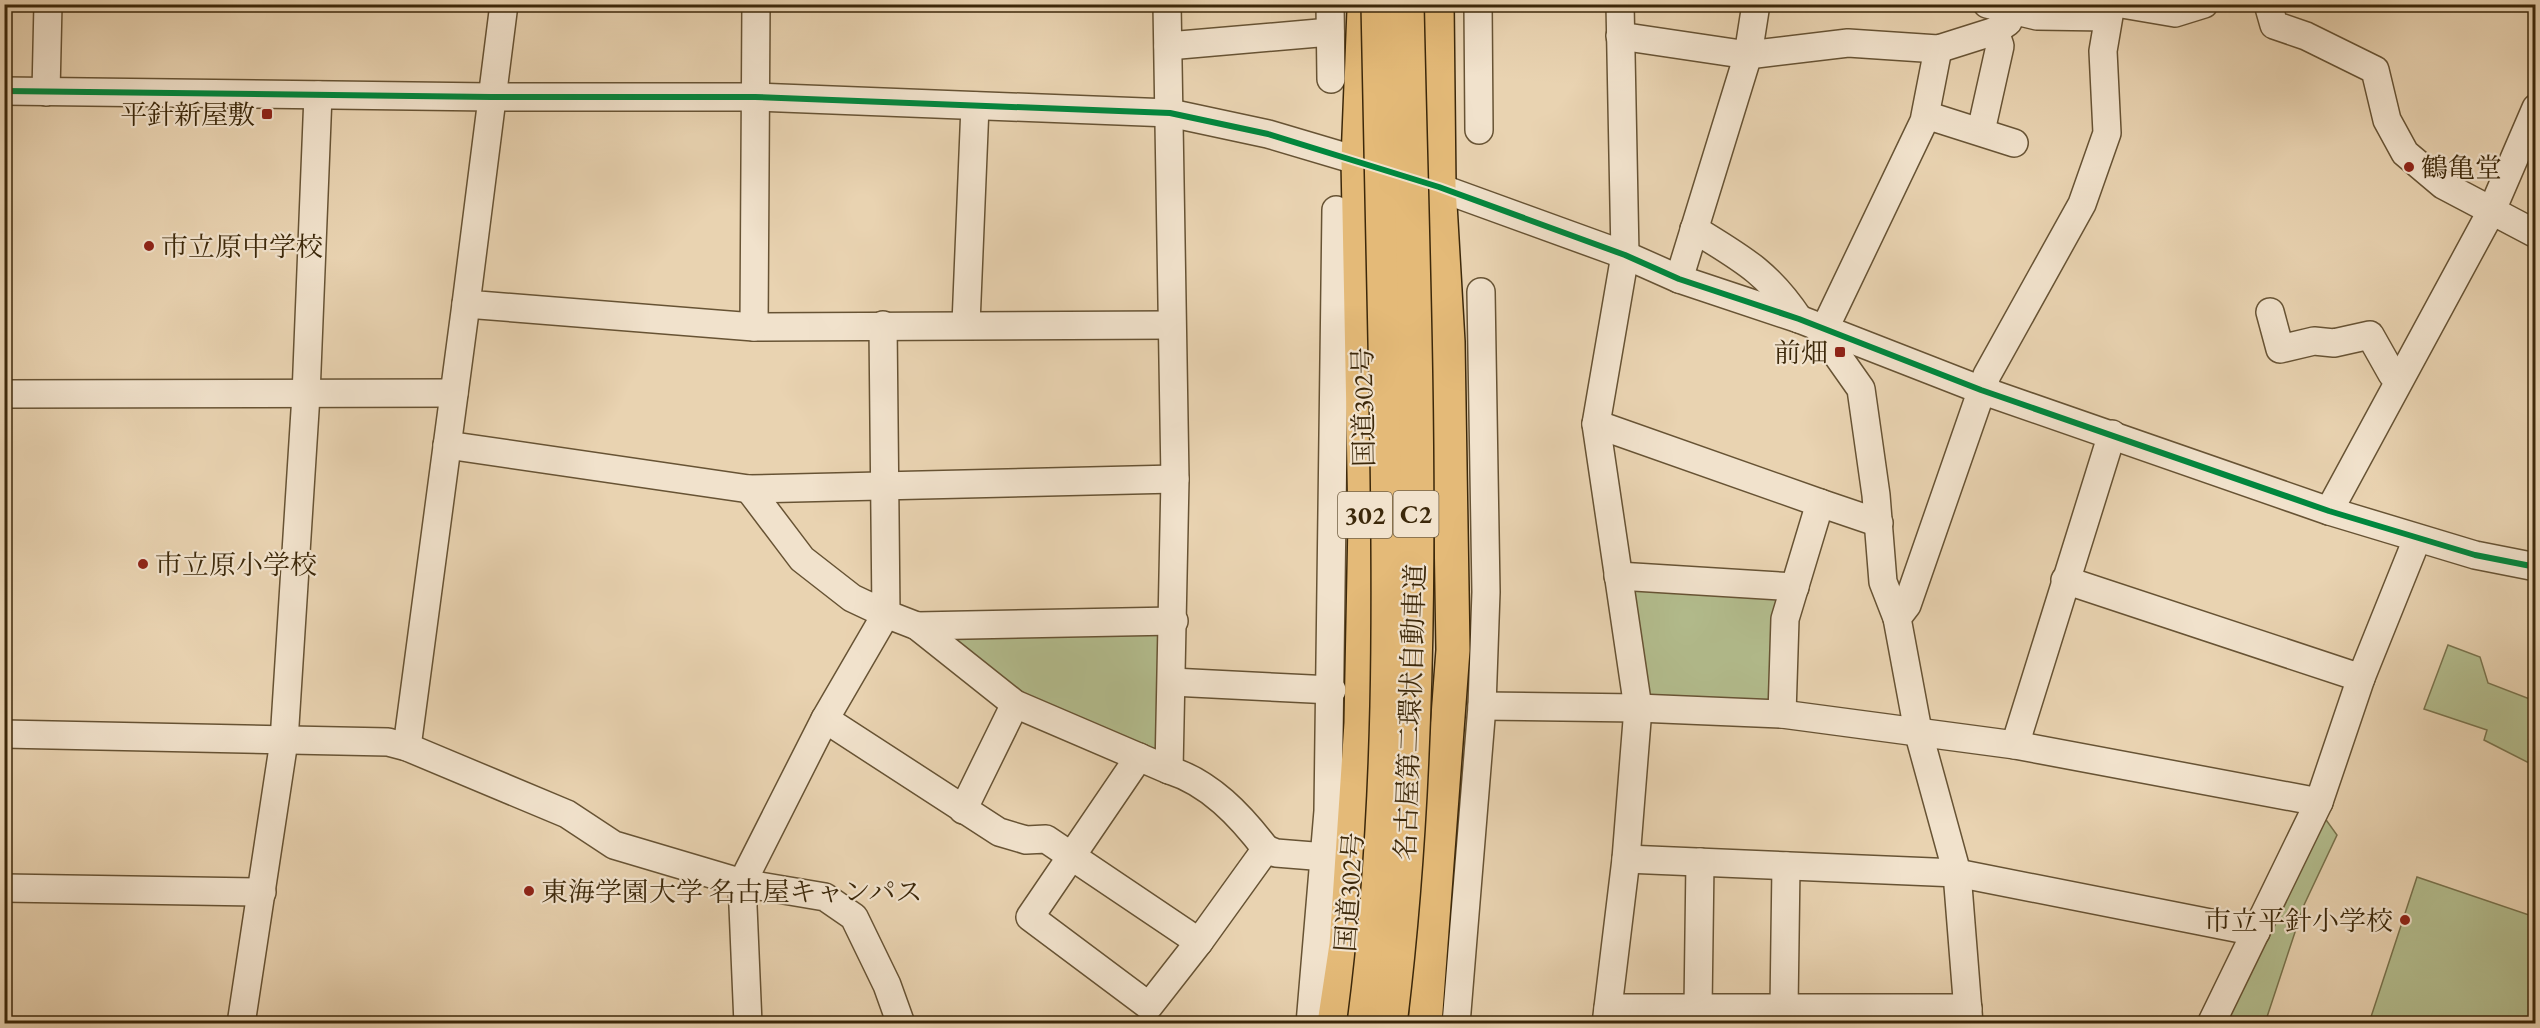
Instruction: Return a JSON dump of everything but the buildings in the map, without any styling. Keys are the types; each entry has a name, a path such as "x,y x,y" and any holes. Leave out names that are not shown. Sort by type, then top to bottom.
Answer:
{"highway":[{"name":"名古屋第二環状自動車道","path":"1390,1023 1412,778 1417,583 1407,4"},
{"path":"1425,1023 1453,650 1448,342 1439,187 1437,4"},
{"name":"名古屋第二環状自動車道","path":"1364,1023 1371,971 1385,777 1390,583 1367,6"},
{"name":"国道302号","path":"1334,1023 1346,945 1361,723 1365,522 1349,447 1358,160 1367,6"}],"street":[{"path":"46,92 48,4"},
{"path":"407,747 504,4"},
{"path":"754,327 756,4"},
{"path":"1167,4 1175,479 1174,621 1169,770"},
{"path":"1330,4 1331,79"},
{"path":"1478,4 1479,130"},
{"path":"1620,4 1625,255 1596,424 1638,708 1626,859 1607,1016 1698,1008 1784,1008 1968,1016 1958,873 1918,731 1897,618 1883,582 1879,523 1861,389 1814,326 1755,267 1694,230"},
{"path":"1679,279 1748,55 1756,4"},
{"path":"1620,36 1748,55 1848,43 1938,49 1998,16 2037,16 2114,9 2175,13 2204,4"},
{"path":"2268,4 2274,25 2306,36 2375,70 2387,120 2405,153 2443,185 2535,234"},
{"path":"1897,618 1907,605 1981,390 2082,204 2107,133 2103,51 2114,9"},
{"path":"1981,131 2000,46 1998,16"},
{"path":"1168,46 1330,32"},
{"path":"1814,326 1874,231 1926,115 1938,49"},
{"path":"4,91 491,97 755,97 1170,113 1268,134 1358,160 1625,255 1679,279 1814,326 1981,390 2329,511 2475,555 2535,567"},
{"path":"241,1023 284,741 306,395 318,95"},
{"path":"966,324 975,106"},
{"path":"2329,511 2492,210 2535,108"},
{"path":"1926,115 2014,142"},
{"path":"1310,1023 1326,858 1332,690 1349,447 1336,210"},
{"path":"1456,1023 1482,706 1486,592 1481,292"},
{"path":"466,304 754,327 966,324 1171,325"},
{"path":"2270,312 2280,349 2314,340 2334,343 2370,335 2392,374 2399,379"},
{"path":"748,1023 742,883 825,719 886,614 883,325"},
{"path":"1448,342 1483,374"},
{"path":"4,394 454,393"},
{"path":"1596,424 1879,523"},
{"path":"2015,745 2112,434"},
{"path":"447,445 749,489 1175,479"},
{"path":"749,489 802,559 852,598 917,626 1015,704 1186,776 1238,813 1266,849 1276,853 1326,858"},
{"path":"1782,714 1785,619 1820,503"},
{"path":"2211,1023 2319,802 2361,678 2417,538"},
{"path":"1618,576 1795,587"},
{"path":"2065,580 2361,678"},
{"path":"917,626 1174,621"},
{"path":"1172,682 1332,690"},
{"path":"963,810 1015,704"},
{"path":"1482,706 1638,708 1782,714 2015,745 2319,802"},
{"path":"825,719 999,832 1026,840 1046,839 1199,942"},
{"path":"4,734 388,742 407,747 567,814 614,845 742,883 825,897 854,917 887,985 901,1023"},
{"path":"1139,757 1030,917 1149,1006 1199,942 1266,849"},
{"path":"1626,859 1958,873 2256,932"},
{"path":"1698,1008 1700,862"},
{"path":"1784,1008 1786,866"},
{"path":"4,888 262,892"}],"green space":[{"path":"1631,586 1782,594 1774,705 1646,699"},
{"path":"1163,631 1160,757 1021,696 949,635"},
{"path":"2448,645 2480,657 2488,683 2535,701 2535,766 2484,740 2487,730 2424,709"},
{"path":"2324,817 2337,835 2304,905 2265,1023 2224,1024"},
{"path":"2417,877 2535,917 2535,1023 2369,1023"}],"cycle path":[{"path":"4,91 491,97 755,97 1170,113 1268,134 1439,187 1625,255 1679,279 1799,319 1981,390 2329,511 2475,555 2536,567"}],"place":[{"name":"平針新屋敷","path":"267,114"},
{"name":"鶴亀堂","path":"2409,167"},
{"name":"市立原中学校","path":"149,246"},
{"name":"前畑","path":"1840,352"},
{"name":"市立原小学校","path":"143,564"},
{"name":"東海学園大学 名古屋キャンパス","path":"529,891"},
{"name":"市立平針小学校","path":"2405,920"}]}
